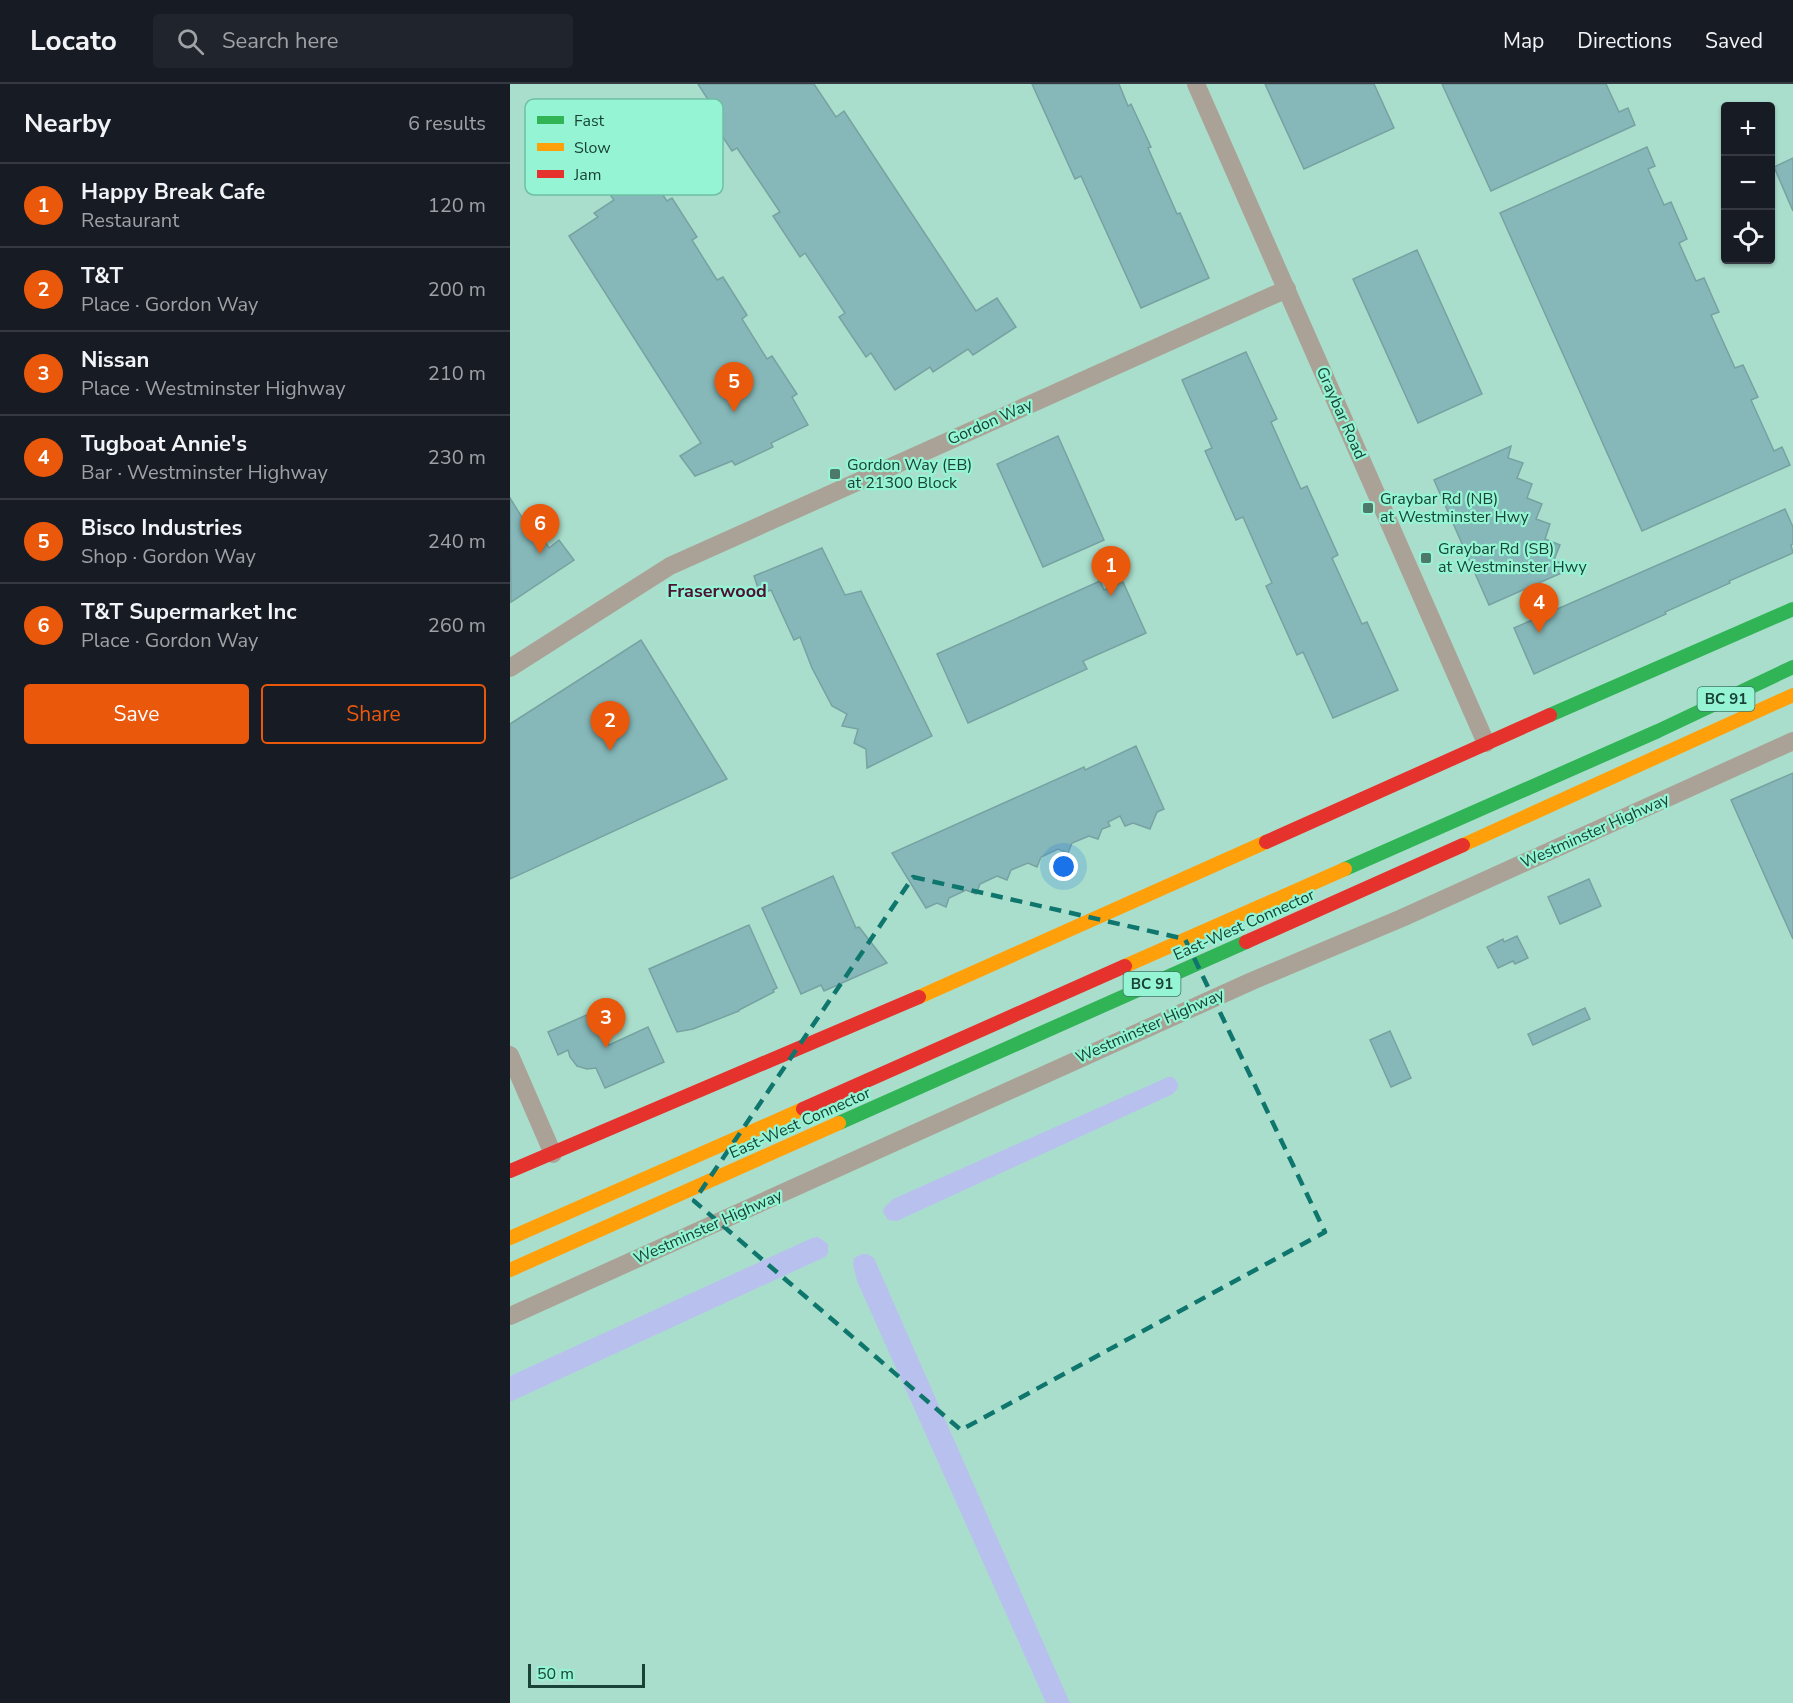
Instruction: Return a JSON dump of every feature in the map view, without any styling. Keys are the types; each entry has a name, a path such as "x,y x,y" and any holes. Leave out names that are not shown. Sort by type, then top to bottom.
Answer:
{"main road":[{"path":"510,1171 933,991 1486,743 1793,609"},
{"name":"East-West Connector","path":"510,1238 1658,731 1793,667"},
{"name":"East-West Connector","path":"510,1270 1612,779 1793,695"},
{"path":"510,1230 568,1212"}],"street":[{"name":"Graybar Road","path":"1196,84 1486,743"},
{"name":"Gordon Way","path":"510,668 670,566 1287,289"},
{"name":"Westminster Highway","path":"510,1316 1202,1003 1402,918 1793,741"},
{"path":"510,1056 553,1154"}],"highlighted area":[{"path":"913,877 1185,939 1325,1232 961,1430 694,1201"}],"water":[{"path":"1168,1077 1173,1077 1178,1083 1178,1088 1173,1094 897,1221 888,1220 883,1212 893,1199"},
{"path":"818,1237 828,1244 828,1253 825,1257 510,1402 510,1376"},
{"path":"862,1254 874,1258 1070,1703 1046,1703 857,1281 854,1258"}],"building":[{"path":"698,84 814,84 836,117 844,111 976,311 997,298 1016,327 973,355 968,349 933,372 930,367 895,390 871,353 866,357 839,317 845,313 805,253 800,257 773,216 780,212 737,148 732,151 723,137 723,99 708,99"},
{"path":"1032,84 1119,84 1128,106 1131,104 1151,147 1148,148 1177,214 1180,213 1209,278 1141,308 1081,176 1075,179"},
{"path":"1265,84 1374,84 1394,128 1304,169"},
{"path":"1442,84 1606,84 1619,112 1628,108 1635,125 1491,191"},
{"path":"1647,147 1655,166 1648,169 1664,205 1671,202 1687,239 1679,243 1696,281 1704,278 1719,312 1711,315 1735,368 1743,365 1758,397 1751,400 1774,451 1782,447 1790,465 1642,531 1500,213"},
{"path":"1793,158 1793,211 1775,169 1775,167"},
{"path":"663,195 667,201 672,198 697,237 692,240 717,280 723,277 747,315 742,319 767,359 772,356 797,394 792,397 808,425 771,443 773,447 735,465 732,461 695,476 680,456 701,443 569,236 598,217 594,213 614,200 611,196"},
{"path":"1417,250 1482,394 1418,423 1353,279"},
{"path":"1246,352 1277,419 1271,422 1301,489 1307,486 1338,555 1332,558 1362,624 1367,622 1398,690 1333,718 1303,652 1297,655 1266,586 1272,583 1243,517 1236,520 1205,451 1212,448 1182,380"},
{"path":"1058,436 1104,540 1043,567 997,464"},
{"path":"1511,446 1508,458 1523,463 1517,478 1532,484 1527,498 1542,504 1536,519 1550,524 1545,539 1560,545 1554,560 1563,564 1566,571 1489,605 1434,480"},
{"path":"510,498 531,532 537,529 549,548 559,540 574,560 511,602"},
{"path":"1785,509 1793,527 1793,544 1791,545 1793,553 1534,674 1514,628"},
{"path":"822,548 845,595 861,591 932,736 867,768 866,749 854,743 858,729 842,726 847,714 832,706 812,668 800,637 794,640 771,590 760,594 754,576"},
{"path":"1100,581 1104,590 1123,582 1146,633 1083,661 1087,669 968,723 937,654"},
{"path":"641,640 727,779 510,879 510,724"},
{"path":"1136,746 1164,809 1157,812 1150,829 1133,823 1125,826 1120,816 1108,822 1110,826 1102,829 1098,839 1089,836 1072,843 1068,853 1058,849 1041,857 1037,867 1028,863 1011,870 1007,880 997,876 980,884 976,894 966,890 949,898 946,907 937,903 926,908 892,853 1084,767 1085,770"},
{"path":"1793,773 1793,939 1731,800"},
{"path":"833,876 856,928 859,927 887,963 824,991 821,985 801,994 762,908"},
{"path":"1589,879 1601,906 1560,924 1548,897"},
{"path":"749,925 777,988 773,990 774,992 739,1011 693,1029 677,1032 649,969"},
{"path":"1517,936 1528,958 1515,964 1513,961 1498,968 1487,947 1503,939 1504,942"},
{"path":"1585,1008 1590,1019 1533,1045 1528,1034"},
{"path":"598,1010 608,1032 604,1034 609,1045 648,1027 664,1062 605,1088 596,1068 587,1069 577,1066 568,1050 558,1055 548,1032"},
{"path":"1390,1031 1411,1078 1391,1087 1370,1040"}],"traffic: fast":[{"path":"1550,715 1793,609"},
{"path":"1345,869 1658,731 1793,667"},
{"path":"839,1123 1246,942"}],"traffic: slow":[{"path":"1463,845 1793,695"},
{"path":"919,997 1266,842"},
{"path":"1125,966 1345,869"},
{"path":"510,1238 803,1109"},
{"path":"510,1270 839,1123"}],"traffic: jam":[{"path":"1266,842 1550,715"},
{"path":"1246,942 1463,845"},
{"path":"803,1109 1125,966"},
{"path":"510,1171 919,997"}],"place":[{"name":"Bisco Industries","path":"734,412"},
{"name":"Gordon Way (EB) at 21300 Block","path":"835,474"},
{"name":"Graybar Rd (NB) at Westminster Hwy","path":"1368,508"},
{"name":"T&T Supermarket Inc","path":"540,554"},
{"name":"Graybar Rd (SB) at Westminster Hwy","path":"1426,558"},
{"name":"Happy Break Cafe","path":"1111,596"},
{"name":"Tugboat Annie's","path":"1539,633"},
{"name":"T&T","path":"610,751"},
{"name":"Nissan","path":"606,1048"}],"district":[{"name":"Fraserwood","path":"717,591"}]}
